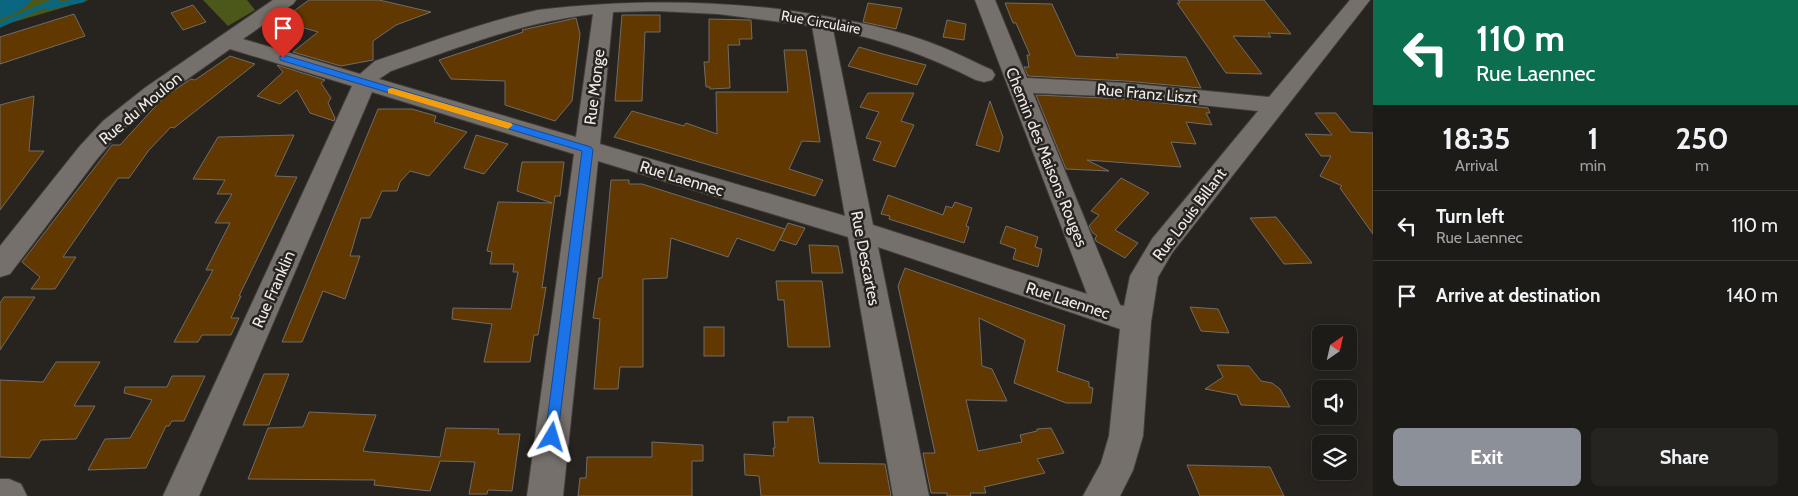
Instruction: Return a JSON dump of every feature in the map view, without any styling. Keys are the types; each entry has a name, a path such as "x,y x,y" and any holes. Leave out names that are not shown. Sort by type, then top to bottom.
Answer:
{"street":[{"name":"Rue du Moulon","path":"0,266 88,153 111,127 154,92 286,0"},
{"name":"Chemin des Maisons Rouges","path":"985,0 1109,314"},
{"name":"Rue Louis Billant","path":"1101,496 1116,470 1126,436 1136,322 1144,276 1162,246 1360,0"},
{"name":"Rue Circulaire","path":"365,83 370,75 383,66 496,28 535,17 604,6 645,4 740,9 872,31 910,42 984,75"},
{"name":"Rue Monge","path":"545,496 604,6"},
{"name":"Rue Descartes","path":"821,21 912,496"},
{"name":"Rue Laennec","path":"226,41 862,231 1136,322"},
{"name":"Rue Franklin","path":"181,496 365,83"},
{"name":"Rue Franz Liszt","path":"1019,86 1126,90 1275,105"},
{"path":"0,496 9,496"}],"green space":[{"path":"0,0 89,0 0,26"},
{"path":"203,0 247,0 255,10 228,26"}],"building":[{"path":"309,0 379,0 431,12 396,25 373,41 373,60 341,66 293,52 318,32 280,21"},
{"path":"1178,0 1264,0 1291,34 1268,33 1271,37 1233,36 1262,74 1226,73 1177,3 1180,3"},
{"path":"868,3 902,8 896,29 863,22"},
{"path":"1005,3 1052,4 1076,56 1118,58 1116,54 1186,57 1201,88 1126,81 1028,76 1024,67 1029,67 1027,55 1030,55"},
{"path":"193,5 206,22 183,30 171,13"},
{"path":"74,14 85,36 0,64 0,37"},
{"path":"622,15 660,15 660,32 645,32 642,101 615,101"},
{"path":"576,18 580,34 572,101 555,121 505,105 505,81 451,79 439,60 523,32 522,30"},
{"path":"709,19 751,20 752,39 739,39 740,45 728,45 730,88 710,89 710,87 706,87 704,62 709,62"},
{"path":"947,20 966,24 964,40 943,37"},
{"path":"859,47 926,65 917,85 848,66"},
{"path":"784,50 806,50 820,142 802,141 789,169 823,180 815,196 614,137 632,111 684,126 686,123 717,134 716,92 788,92"},
{"path":"230,56 255,64 174,128 171,127 149,150 129,178 118,178 63,257 76,257 55,289 31,289 40,277 22,262 112,145 120,145 163,98 191,79 195,80"},
{"path":"277,65 325,80 321,83 331,98 328,103 335,118 334,121 310,113 297,90 280,104 257,96 283,72"},
{"path":"868,93 914,93 901,121 914,125 895,167 873,160 881,142 866,138 879,112 860,107"},
{"path":"1036,95 1126,99 1208,108 1210,113 1206,113 1212,125 1186,122 1196,144 1171,142 1181,167 1087,160 1109,171 1066,169"},
{"path":"34,96 29,151 44,151 0,210 0,105"},
{"path":"990,101 1003,137 999,152 976,145"},
{"path":"378,109 412,109 436,116 434,122 467,132 429,176 410,171 400,182 397,191 382,191 370,218 361,218 350,256 360,256 345,299 323,291 302,342 282,342"},
{"path":"1315,113 1336,113 1351,132 1373,133 1373,234 1340,188 1342,186 1320,176 1331,156 1321,156 1305,134 1332,135"},
{"path":"294,135 275,176 297,177 239,296 241,296 231,318 239,318 231,335 202,335 198,342 174,342 213,270 206,270 230,223 215,223 232,194 217,194 225,180 193,179 218,137"},
{"path":"476,135 508,144 484,174 464,168"},
{"path":"522,162 564,162 560,196 555,196 542,288 546,287 538,335 534,335 530,362 484,362 492,324 452,319 453,308 511,309 518,272 513,272 514,264 490,264 492,252 487,251 498,202 552,203 517,191"},
{"path":"1121,178 1149,193 1115,230 1138,243 1125,258 1096,241 1095,238 1097,236 1089,226 1099,215 1091,211"},
{"path":"611,180 629,180 629,184 642,184 785,229 774,251 737,238 728,257 671,238 667,278 643,279 643,367 620,367 618,389 594,389 600,319 593,318 599,278 602,278"},
{"path":"888,195 943,215 946,206 952,208 955,202 972,208 966,226 969,227 964,243 889,219 890,216 881,214"},
{"path":"1276,217 1312,263 1284,264 1250,218"},
{"path":"788,223 805,228 796,245 780,240"},
{"path":"1006,226 1038,237 1035,247 1042,249 1038,267 1013,259 1016,249 1000,243"},
{"path":"809,245 838,246 843,273 812,273"},
{"path":"905,268 1065,325 1057,371 1089,382 1089,387 1093,388 1091,403 1066,403 1014,383 1025,340 979,318 982,366 992,369 1007,401 966,400 978,451 1022,442 1020,435 1037,431 1037,429 1051,428 1064,453 1037,459 1045,473 984,487 986,493 970,493 971,496 947,496 947,493 931,493 923,453 935,453 898,286"},
{"path":"776,281 822,281 830,347 788,347 784,300 778,300"},
{"path":"4,297 35,297 0,350 0,303"},
{"path":"1190,307 1218,309 1229,333 1201,331"},
{"path":"704,327 724,327 724,356 704,356"},
{"path":"56,362 100,362 74,406 95,406 76,439 41,440 30,458 0,457 0,380 43,382"},
{"path":"1217,365 1249,366 1261,381 1272,383 1280,389 1290,407 1241,405 1237,395 1205,389 1223,377"},
{"path":"264,374 289,374 269,425 243,425"},
{"path":"172,376 205,376 184,421 172,421 169,426 166,426 146,468 88,470 105,439 130,438 152,400 124,393 125,387 167,387"},
{"path":"309,412 376,415 363,451 370,452 440,457 446,428 499,429 498,434 520,434 512,491 488,490 487,494 469,494 475,462 440,461 430,491 374,485 375,480 248,479 268,428 303,427"},
{"path":"788,417 813,417 819,463 885,464 891,496 761,496 759,476 745,475 744,454 774,456 773,422 788,422"},
{"path":"652,442 703,445 703,461 692,461 692,496 578,496 580,478 586,478 587,457 652,457"},
{"path":"1187,465 1270,467 1284,496 1200,496"}],"waterway":[{"path":"0,11 18,0"},
{"path":"0,25 57,0"},
{"path":"48,7 83,0"}],"slow traffic":[{"path":"392,91 508,125"}],"route":[{"path":"283,58 588,150 552,437"}]}
